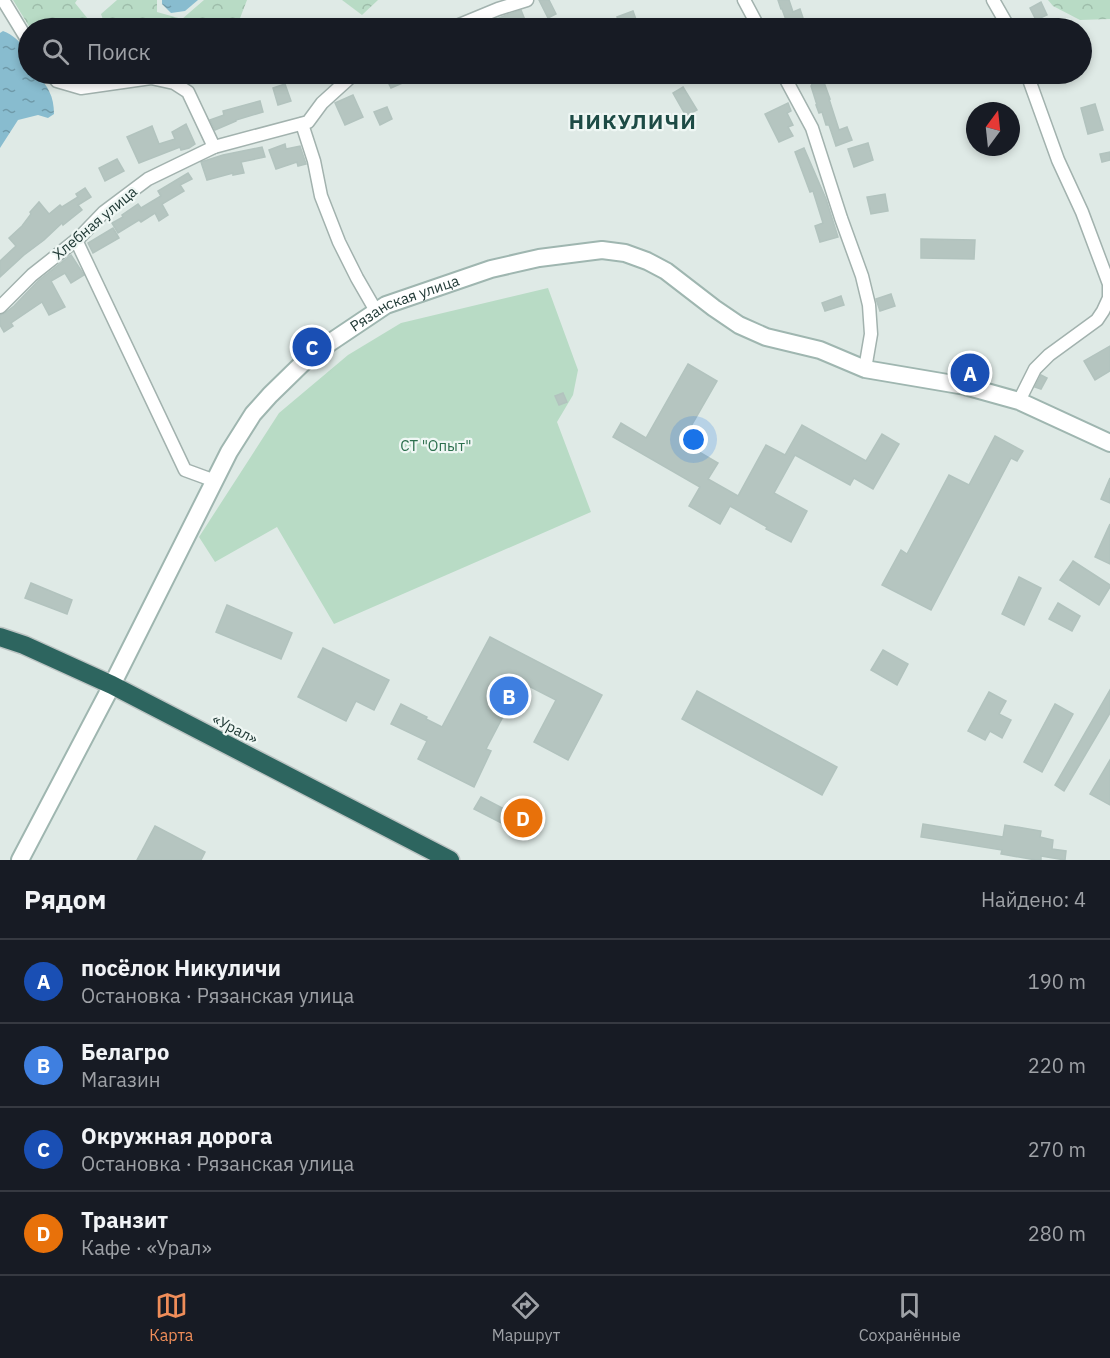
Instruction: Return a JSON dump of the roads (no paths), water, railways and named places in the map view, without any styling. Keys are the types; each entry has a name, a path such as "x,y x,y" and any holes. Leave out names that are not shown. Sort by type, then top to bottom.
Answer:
{"highway":[{"name":"«Урал»","path":"0,637 24,645 112,685 450,860"}],"street":[{"path":"3,0 18,25"},
{"path":"476,18 527,0"},
{"path":"744,0 754,18"},
{"path":"993,0 1003,18"},
{"path":"67,84 81,88 109,84"},
{"path":"176,84 188,92 214,147"},
{"path":"343,84 322,103 308,122 302,124 314,161 321,196 339,242 376,311"},
{"path":"788,84 812,128 862,276 869,304 871,334 865,369"},
{"path":"1019,401 1035,369 1096,320 1109,298 1109,284 1082,212 1058,160 1031,84"},
{"name":"Хлебная улица","path":"0,307 32,275 76,240 104,212 148,179 214,147 302,124"},
{"path":"76,240 185,470 215,481"},
{"name":"Рязанская улица","path":"20,860 230,452 254,414 310,356 386,305 491,269 539,258 602,250 625,253 666,271 739,325 766,337 820,350 865,369 965,386 1019,401 1110,443"}],"water":[{"path":"162,0 198,0 185,11 171,13 162,4"},
{"path":"3,31 10,34 18,41 18,84 44,84 52,97 54,114 48,118 38,115 18,120 0,148 0,33"}],"place":[{"name":"Окружная дорога","path":"312,347"},
{"name":"посёлок Никуличи","path":"970,373"},
{"name":"Белагро","path":"509,696"},
{"name":"Транзит","path":"523,818"}],"district":[{"name":"НИКУЛИЧИ","path":"633,122"}],"park label":[{"name":"СТ \"Опыт\"","path":"436,446"}]}
